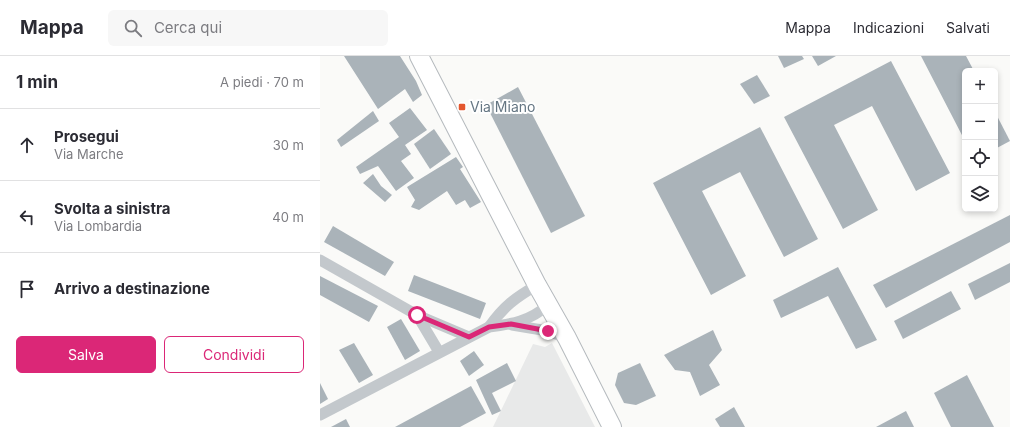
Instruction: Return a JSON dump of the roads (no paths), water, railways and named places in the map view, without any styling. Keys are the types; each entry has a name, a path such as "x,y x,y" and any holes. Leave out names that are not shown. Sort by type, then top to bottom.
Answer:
{"main road":[{"path":"419,56 612,427"}],"street":[{"path":"320,260 417,315 469,337"},
{"path":"489,327 506,306 537,285"},
{"path":"320,415 489,327 511,324 534,315 548,305"},
{"path":"417,315 439,352"},
{"path":"511,324 548,331 567,338"}],"place":[{"name":"Via Miano","path":"462,107"}]}
